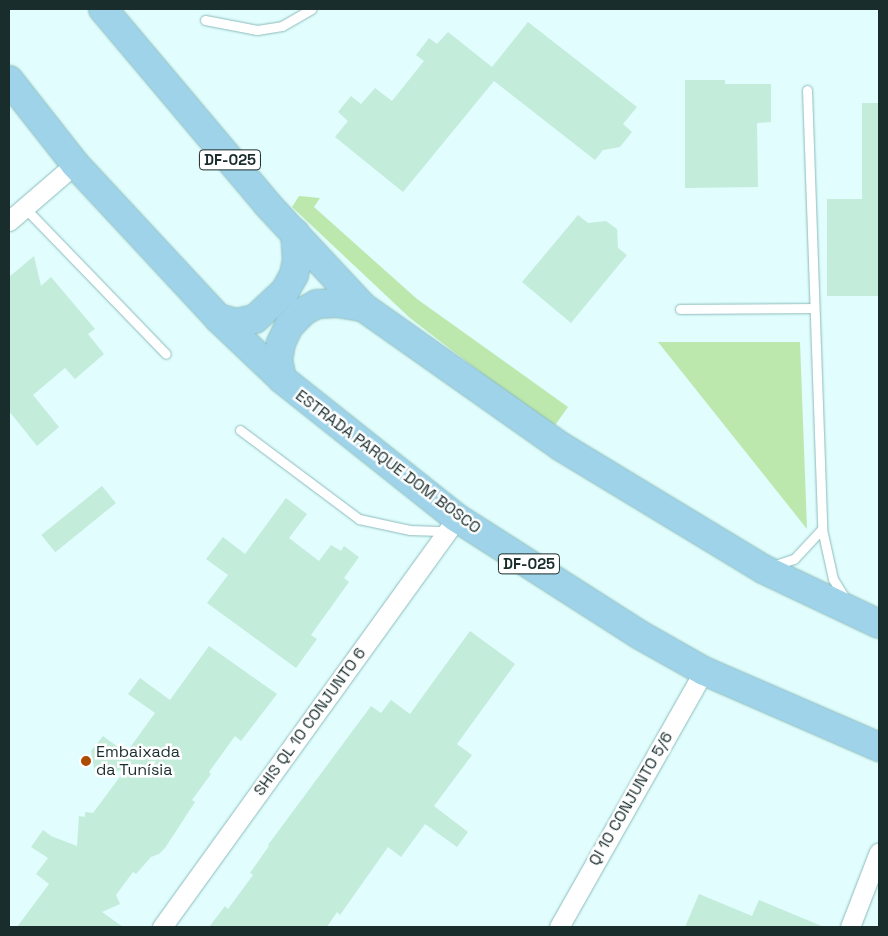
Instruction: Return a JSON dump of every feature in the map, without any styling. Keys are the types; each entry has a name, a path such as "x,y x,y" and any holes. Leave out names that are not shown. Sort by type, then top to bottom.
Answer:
{"main road":[{"name":"DF-025","path":"103,9 267,204 363,307 560,446 763,569 872,621"},
{"name":"ESTRADA PARQUE DOM BOSCO","path":"9,80 75,164 218,318 282,380 452,524 704,671 879,747"},
{"path":"218,318 237,323 255,319 285,291 294,276 297,260 295,232"},
{"path":"282,380 278,360 281,343 289,326 304,311 317,304 337,303 363,307"}],"street":[{"path":"9,221 75,164"},
{"name":"SHIS QL 10 CONJUNTO 6","path":"162,927 452,524"},
{"name":"QI 10 CONJUNTO 5/6","path":"559,927 704,671"},
{"path":"850,927 879,852"}],"lane":[{"path":"205,20 257,30 282,26 311,9"},
{"path":"807,90 822,528 833,579 841,595 872,621"},
{"path":"24,208 166,354"},
{"path":"680,309 814,308"},
{"path":"240,430 359,519 410,530 452,524"},
{"path":"763,569 794,559 822,528"}],"green space":[{"path":"299,196 320,198 314,207 417,299 568,407 553,428 410,318 292,207"},
{"path":"658,342 800,342 807,529"}],"building":[{"path":"528,22 637,107 623,124 632,132 620,147 603,150 595,160 494,81 403,192 335,137 348,121 338,112 351,96 361,104 375,88 392,101 424,61 416,55 429,38 437,44 448,32 492,67"},
{"path":"685,80 725,80 725,84 771,84 771,122 757,123 758,187 685,188"},
{"path":"862,103 879,103 879,296 827,296 827,199 862,199"},
{"path":"578,215 588,223 606,221 617,229 618,248 627,255 571,323 522,282"},
{"path":"34,256 41,286 51,277 95,329 88,334 104,354 75,379 65,368 33,395 59,427 37,446 9,411 9,277"},
{"path":"102,486 116,503 55,552 41,535"},
{"path":"286,498 307,514 289,538 319,561 331,545 341,551 344,546 359,557 344,578 349,582 311,635 317,639 296,668 207,603 228,575 206,559 223,537 245,554"},
{"path":"470,631 515,664 457,744 472,755 434,806 468,832 457,847 425,824 401,857 388,847 340,915 337,912 327,927 209,927 225,906 228,909 253,875 250,873 268,845 371,706 381,713 391,700 410,714"},
{"path":"209,646 277,694 241,741 235,736 209,772 211,774 192,800 195,802 165,848 159,854 151,857 136,874 133,872 116,895 120,904 102,912 123,927 17,927 49,884 36,874 48,858 31,847 43,830 51,836 77,846 79,816 85,817 85,812 93,813 125,770 95,773 91,751 103,736 126,753 155,713 128,694 140,678 170,700"},
{"path":"699,894 752,916 759,900 824,927 685,927"}],"place":[{"name":"Embaixada da Tunísia","path":"86,761"}]}
